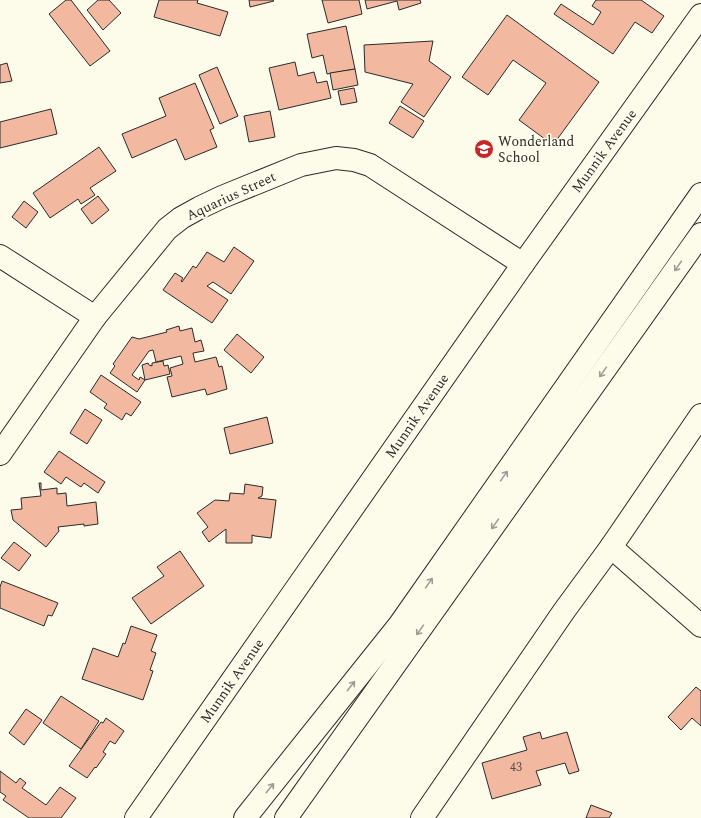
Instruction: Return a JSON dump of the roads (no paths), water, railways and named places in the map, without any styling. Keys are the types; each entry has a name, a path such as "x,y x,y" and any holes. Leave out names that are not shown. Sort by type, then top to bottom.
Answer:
{"street":[{"name":"Munnik Avenue","path":"136,818 523,264 701,15"},
{"name":"Aquarius Street","path":"0,454 95,316 167,229 181,218 222,197 301,165 336,158 354,160 370,165 523,264"},
{"path":"245,818 400,624 701,194"},
{"path":"286,818 701,234"},
{"path":"0,256 95,316"},
{"path":"422,818 701,415"},
{"path":"611,547 701,626"}],"place":[{"name":"Wonderland School","path":"484,149"}]}
